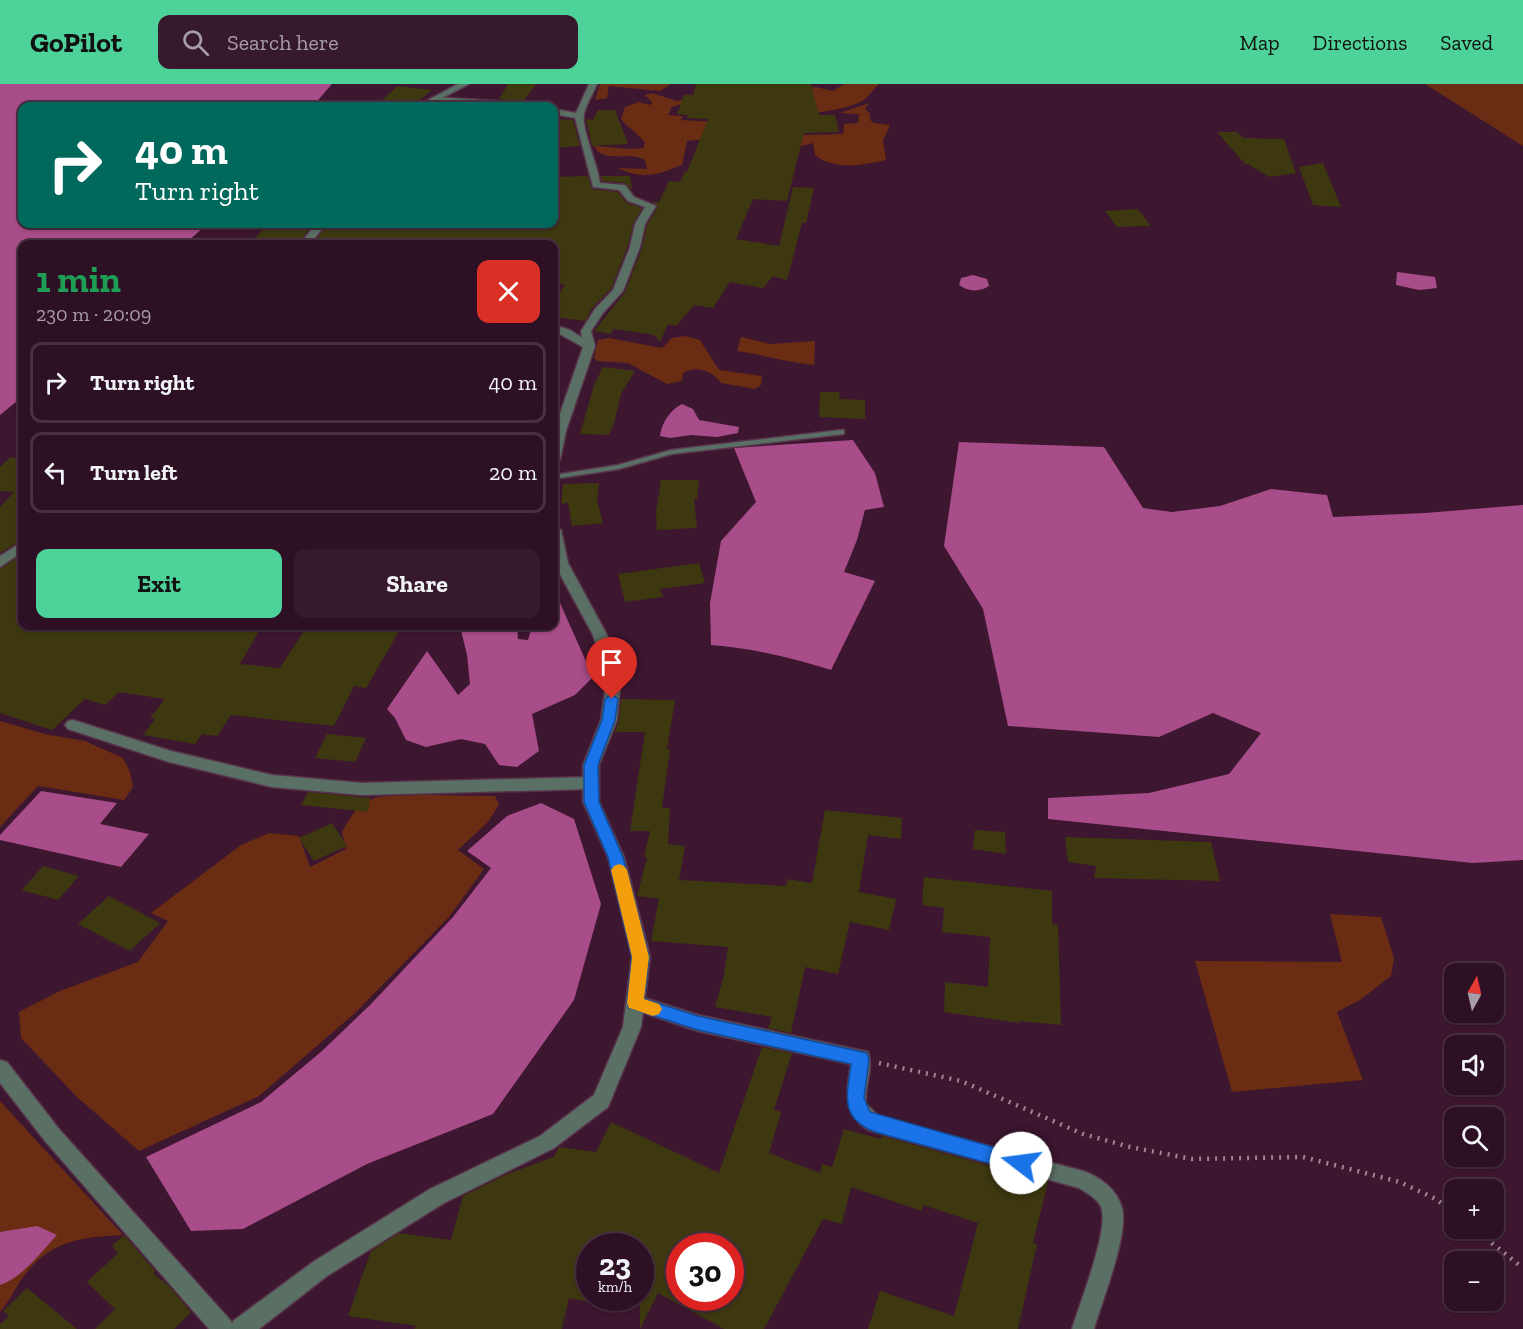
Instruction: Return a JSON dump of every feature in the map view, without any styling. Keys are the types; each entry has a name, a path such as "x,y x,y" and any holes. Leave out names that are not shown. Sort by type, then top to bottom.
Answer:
{"street":[{"path":"430,102 465,84"},
{"path":"558,445 572,391 584,372 589,346 586,331 599,311 618,291 635,247 640,224 651,206 631,199 622,187 596,185 594,168 586,147 579,116 593,84"},
{"path":"434,100 464,102"},
{"path":"558,113 579,116"},
{"path":"308,240 318,228"},
{"path":"558,329 589,346"},
{"path":"0,563 18,549"},
{"path":"241,1329 330,1263 437,1196 547,1142 601,1101 632,1027 640,957 616,857 591,802 591,765 609,720 614,677 600,635 561,563 558,549"},
{"path":"73,725 169,756 272,781 362,789 591,783"},
{"path":"635,1003 698,1023 861,1059 855,1098 857,1109 864,1118 875,1124 1083,1180 1107,1197 1113,1211 1112,1229 1083,1329"},
{"path":"0,1068 52,1135 223,1329"}],"lane":[{"path":"558,476 613,468 671,452 841,432"}],"path":[{"path":"861,1059 961,1081 1083,1134 1130,1147 1192,1159 1304,1156 1400,1182 1436,1199 1444,1205"},
{"path":"1486,1239 1523,1269"}],"shaded area":[{"path":"0,84 332,84 316,102 18,102 18,228 203,228 189,240 18,240 18,400 0,415"},
{"path":"600,84 671,84 660,91 609,86 607,98 595,100"},
{"path":"844,84 879,84 866,98 856,104 815,113 809,88 816,87 833,91"},
{"path":"1425,84 1523,84 1523,146"},
{"path":"652,93 677,101 685,99 687,102 672,107 668,115 683,116 681,120 714,122 763,133 687,141 682,165 650,175 627,172 618,168 647,169 645,160 603,155 594,146 643,148 645,143 621,119 625,107 639,102 649,105 653,103 645,95"},
{"path":"869,103 865,109 870,114 870,120 874,123 890,125 883,140 886,160 859,165 840,165 815,155 813,143 793,148 803,135 843,134 844,124 858,123 859,114 840,113"},
{"path":"1397,272 1435,277 1437,288 1419,290 1396,285"},
{"path":"973,275 987,279 989,286 974,290 959,285 961,278"},
{"path":"686,336 700,340 719,370 762,376 761,385 755,389 721,383 709,372 699,369 683,373 682,381 667,384 628,363 598,361 594,358 598,340 609,338 662,348 672,338"},
{"path":"741,337 770,344 815,341 814,365 737,351"},
{"path":"682,404 693,409 699,420 739,427 738,433 717,437 691,435 670,438 660,436 667,418"},
{"path":"853,440 875,473 884,507 865,510 857,540 844,572 875,581 831,670 772,654 711,645 710,603 721,541 756,502 734,448"},
{"path":"959,442 1104,447 1143,508 1172,512 1220,506 1271,489 1327,495 1333,517 1425,513 1523,505 1523,860 1473,863 1048,819 1048,798 1149,793 1229,774 1261,733 1213,713 1159,737 1008,726 983,609 944,546"},
{"path":"558,601 593,677 575,695 532,714 539,751 517,767 499,765 485,744 461,739 426,747 406,740 395,718 387,709 427,651 458,695 470,684 467,655 461,630 517,630 518,639 528,640 531,630 558,630"},
{"path":"0,721 45,734 85,741 123,758 130,772 133,787 124,800 38,786 0,827"},
{"path":"41,791 117,803 100,824 149,834 121,867 0,840 0,835"},
{"path":"420,795 495,796 499,805 488,822 458,850 484,869 449,917 355,1013 259,1096 139,1151 77,1097 21,1038 19,1012 60,991 138,962 168,921 151,913 241,845 269,833 299,836 310,867 346,849 342,832 350,818 365,802 374,798"},
{"path":"541,803 574,819 601,904 574,1000 493,1114 367,1164 243,1229 191,1231 146,1157 261,1102 322,1051 371,1004 453,917 491,868 467,851 507,816"},
{"path":"1330,914 1381,917 1394,958 1391,976 1360,1000 1337,1012 1363,1080 1232,1092 1195,961 1342,962"},
{"path":"0,1101 123,1235 82,1239 47,1253 26,1273 0,1312"},
{"path":"37,1226 57,1235 23,1271 0,1285 0,1232"}],"building":[{"path":"508,84 536,84 524,101 499,99"},
{"path":"696,84 811,84 819,115 835,115 839,132 804,133 787,201 753,199 736,239 779,246 793,187 814,188 806,223 802,223 787,280 773,276 763,288 730,282 713,308 694,305 676,326 668,324 660,342 654,335 614,329 610,334 594,331 625,292 642,248 647,225 658,207 653,202 659,202 669,181 680,182 685,171 687,172 708,119 686,118 688,115 677,114 684,95 693,95"},
{"path":"398,86 432,90 417,102 380,102"},
{"path":"598,110 615,110 628,144 592,146 586,119 593,120"},
{"path":"558,119 573,120 580,146 558,148"},
{"path":"1217,132 1237,132 1243,138 1284,139 1296,173 1269,177 1245,164"},
{"path":"1323,163 1341,207 1313,205 1299,167"},
{"path":"588,176 592,189 618,192 627,203 642,208 633,224 628,246 611,289 593,307 585,321 558,318 558,295 565,285 558,284 558,240 315,240 325,228 558,228 558,177"},
{"path":"601,176 630,176 632,190 625,183 602,181"},
{"path":"1138,209 1151,226 1117,227 1105,211"},
{"path":"264,228 310,228 301,240 253,240"},
{"path":"603,367 635,371 621,394 609,435 580,434 594,385"},
{"path":"820,392 840,392 839,399 865,400 865,419 819,417"},
{"path":"11,457 18,458 18,542 0,553 0,507 14,492 0,491 0,467"},
{"path":"661,480 699,480 697,499 694,499 697,528 657,530 656,512"},
{"path":"599,483 597,500 603,523 572,526 568,503 561,504 563,484"},
{"path":"18,557 18,630 260,630 240,664 280,668 304,630 400,630 366,688 354,686 334,726 231,715 217,736 202,734 195,744 143,735 155,719 150,718 165,699 119,692 105,705 85,699 52,730 0,713 0,569"},
{"path":"699,563 705,583 660,589 663,597 625,602 618,574"},
{"path":"621,699 675,700 667,749 670,749 662,808 670,808 668,844 685,846 679,880 786,886 788,879 812,883 825,810 902,818 901,839 868,835 859,892 896,899 889,930 850,922 838,974 805,967 791,1033 768,1028 772,1017 715,1007 724,975 728,947 651,941 659,899 637,896 647,858 644,857 650,831 630,831 645,732 615,732"},
{"path":"327,734 366,738 355,762 315,758"},
{"path":"308,792 370,798 368,812 301,805"},
{"path":"332,823 347,846 314,861 299,838"},
{"path":"975,830 1005,832 1006,854 973,849"},
{"path":"1065,837 1211,842 1220,881 1094,878 1096,866 1068,862"},
{"path":"43,866 79,876 58,900 22,890"},
{"path":"924,877 1052,891 1052,924 1058,925 1061,1025 1019,1021 1019,1023 944,1012 945,982 988,987 990,937 942,932 944,908 922,905"},
{"path":"109,896 160,923 130,951 78,924"},
{"path":"762,1047 792,1053 774,1110 781,1112 769,1153 820,1173 822,1164 832,1167 844,1129 881,1139 882,1136 1048,1182 1033,1243 1037,1244 1018,1329 868,1329 880,1291 954,1316 978,1223 923,1205 922,1211 851,1187 842,1224 823,1219 764,1329 724,1329 691,1311 744,1311 744,1233 666,1233 666,1297 658,1293 654,1301 654,1233 576,1233 576,1299 569,1298 562,1329 414,1329 416,1326 348,1316 371,1251 399,1233 451,1240 463,1196 507,1174 554,1157 559,1147 596,1152 611,1122 719,1173"},
{"path":"124,1235 155,1271 153,1273 169,1286 191,1312 174,1329 95,1329 115,1309 87,1282 118,1253 112,1246"},
{"path":"27,1288 77,1329 0,1329 0,1324 9,1316 3,1311"},
{"path":"640,1311 649,1311 640,1329"}],"slow traffic":[{"path":"619,870 640,957 635,1003 653,1009"}],"route":[{"path":"612,699 609,720 591,765 591,802 616,857 640,957 635,1003 698,1023 771,1041 861,1059 855,1098 857,1109 864,1118 875,1124 1021,1163"}]}
